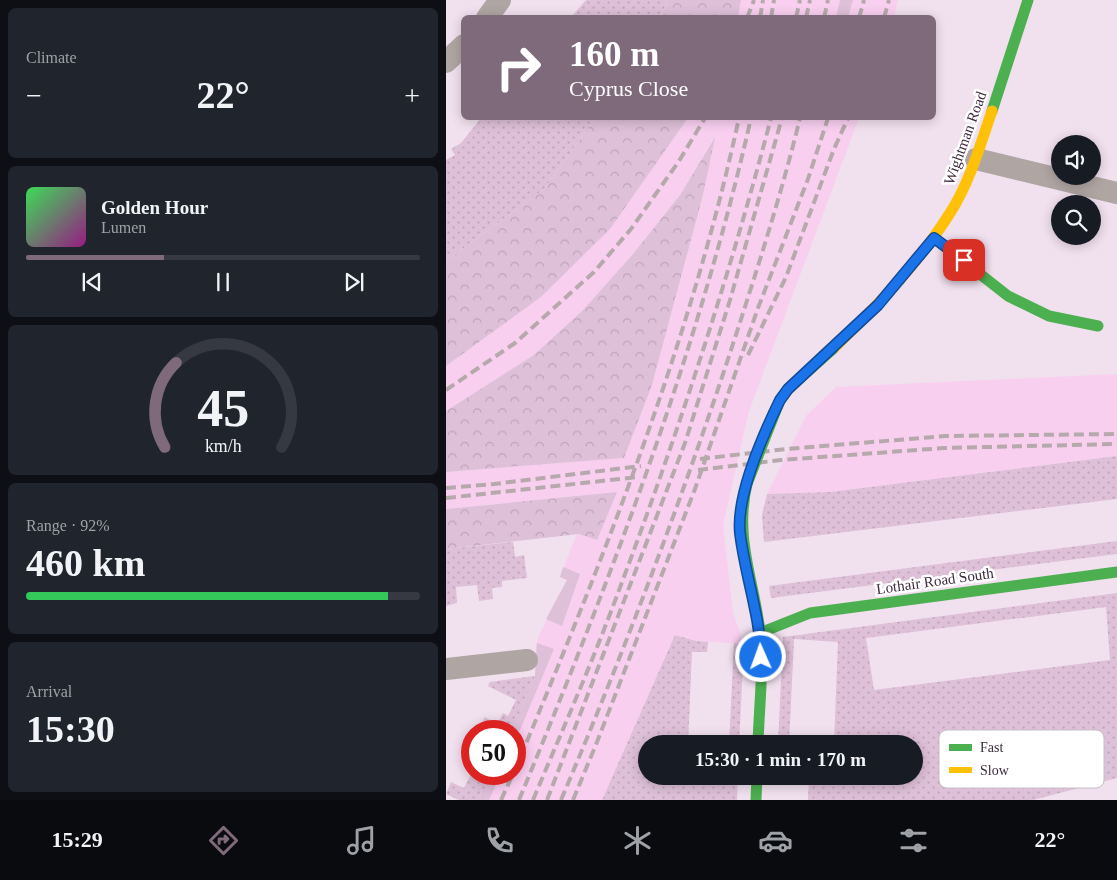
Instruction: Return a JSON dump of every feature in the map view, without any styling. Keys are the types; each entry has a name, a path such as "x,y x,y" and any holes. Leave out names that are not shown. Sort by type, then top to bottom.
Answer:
{"main road":[{"name":"Wightman Road","path":"758,735 760,633 740,533 741,500 774,413 788,389 878,305 934,238 955,206 976,159 1028,0"},
{"path":"934,238 1008,296 1049,316 1098,326"},
{"name":"Lothair Road South","path":"760,633 782,622 797,619 810,613 1117,572"},
{"path":"756,800 757,785"}],"street":[{"path":"489,15 500,0"},
{"path":"446,62 461,48"},
{"path":"976,159 1117,192"},
{"path":"446,669 527,660"}],"shaded area":[{"path":"741,0 898,0 894,15 738,15"},
{"path":"687,120 858,120 749,411 723,525 733,613 744,644 696,641 675,635 602,800 482,800 488,785 526,785 526,720 517,720 535,676 536,645 541,631 567,580 560,577 576,536 616,492 446,509 446,472 624,458 652,385 703,195 713,139 680,195 633,254 583,310 534,355 446,411 446,366 541,297 610,229"},
{"path":"1117,374 1117,456 830,492 767,494 806,416 836,387"}],"green space":[{"path":"586,0 668,0 661,15 573,15"},
{"path":"668,0 741,0 738,15 661,15"},
{"path":"840,0 853,0 849,15 836,15"},
{"path":"479,120 594,120 544,189 446,261 446,160 455,155 451,149 461,143"},
{"path":"594,120 687,120 610,229 541,297 446,366 446,261 544,189"},
{"path":"715,137 703,195 652,385 624,458 446,472 446,411 534,355 583,310 633,254 680,195"},
{"path":"1117,456 1117,499 764,542 762,515 767,494 830,492"},
{"path":"617,492 597,540 579,534 446,549 446,509"},
{"path":"1117,541 1117,554 771,598 769,586"},
{"path":"513,542 515,557 524,555 527,578 502,581 502,587 492,588 493,599 479,601 477,585 456,587 457,603 446,606 446,549"},
{"path":"563,567 580,574 562,626 546,619 567,580 560,577"},
{"path":"1117,593 1117,778 1104,781 1104,730 939,730 939,788 1079,788 1033,800 808,800 809,785 923,785 923,735 834,735 838,642 794,639 789,735 778,735 783,637","holes":["1106,607 1110,660 874,690 866,638"]},
{"path":"675,635 696,641 708,642 707,652 692,652 688,735 638,735 638,785 738,785 737,800 602,800"},
{"path":"537,643 554,649 524,720 517,720 535,676"},
{"path":"734,643 744,644 739,735 729,735"},
{"path":"535,676 517,720 499,720 503,713 508,716 516,700 488,686 490,682"},
{"path":"451,782 464,788 466,785 488,785 482,800 459,800 446,794"},
{"path":"488,785 496,785 489,800 481,800"}],"railway":[{"path":"748,15 754,0"},
{"path":"760,15 763,0"},
{"path":"772,15 774,0"},
{"path":"797,15 800,0"},
{"path":"807,15 810,0"},
{"path":"825,15 828,0"},
{"path":"860,15 864,0"},
{"path":"885,15 889,0"},
{"path":"446,390 515,343 594,272 631,229 679,161 704,120"},
{"path":"526,743 612,530 670,367 696,285 719,202 739,120"},
{"path":"519,800 587,633 650,464 705,292 730,205 751,120"},
{"path":"533,800 601,638 677,430 736,243 770,120"},
{"path":"547,800 685,443 730,300 781,120"},
{"path":"561,800 629,633 692,464 759,263 799,120"},
{"path":"573,800 695,489 758,308 808,179 827,120"},
{"path":"748,355 786,277 834,149 847,120"},
{"path":"700,459 786,449 946,436 1117,434"},
{"path":"698,470 781,460 944,448 1117,444"},
{"path":"446,488 641,466"},
{"path":"446,498 638,477"},
{"path":"501,800 508,785"}],"traffic: fast":[{"path":"992,111 1028,0"},
{"path":"934,238 1008,296 1049,316 1098,326"},
{"path":"747,484 780,400 788,389 833,349"},
{"path":"747,484 744,504 744,541 761,646 758,735"},
{"path":"760,633 810,613 1117,572"},
{"path":"756,800 757,785"}],"traffic: slow":[{"path":"833,349 896,284 938,232 963,189 992,111"}],"route":[{"path":"761,657 760,633 740,533 741,500 780,400 788,389 878,305 934,238 964,260"}]}
